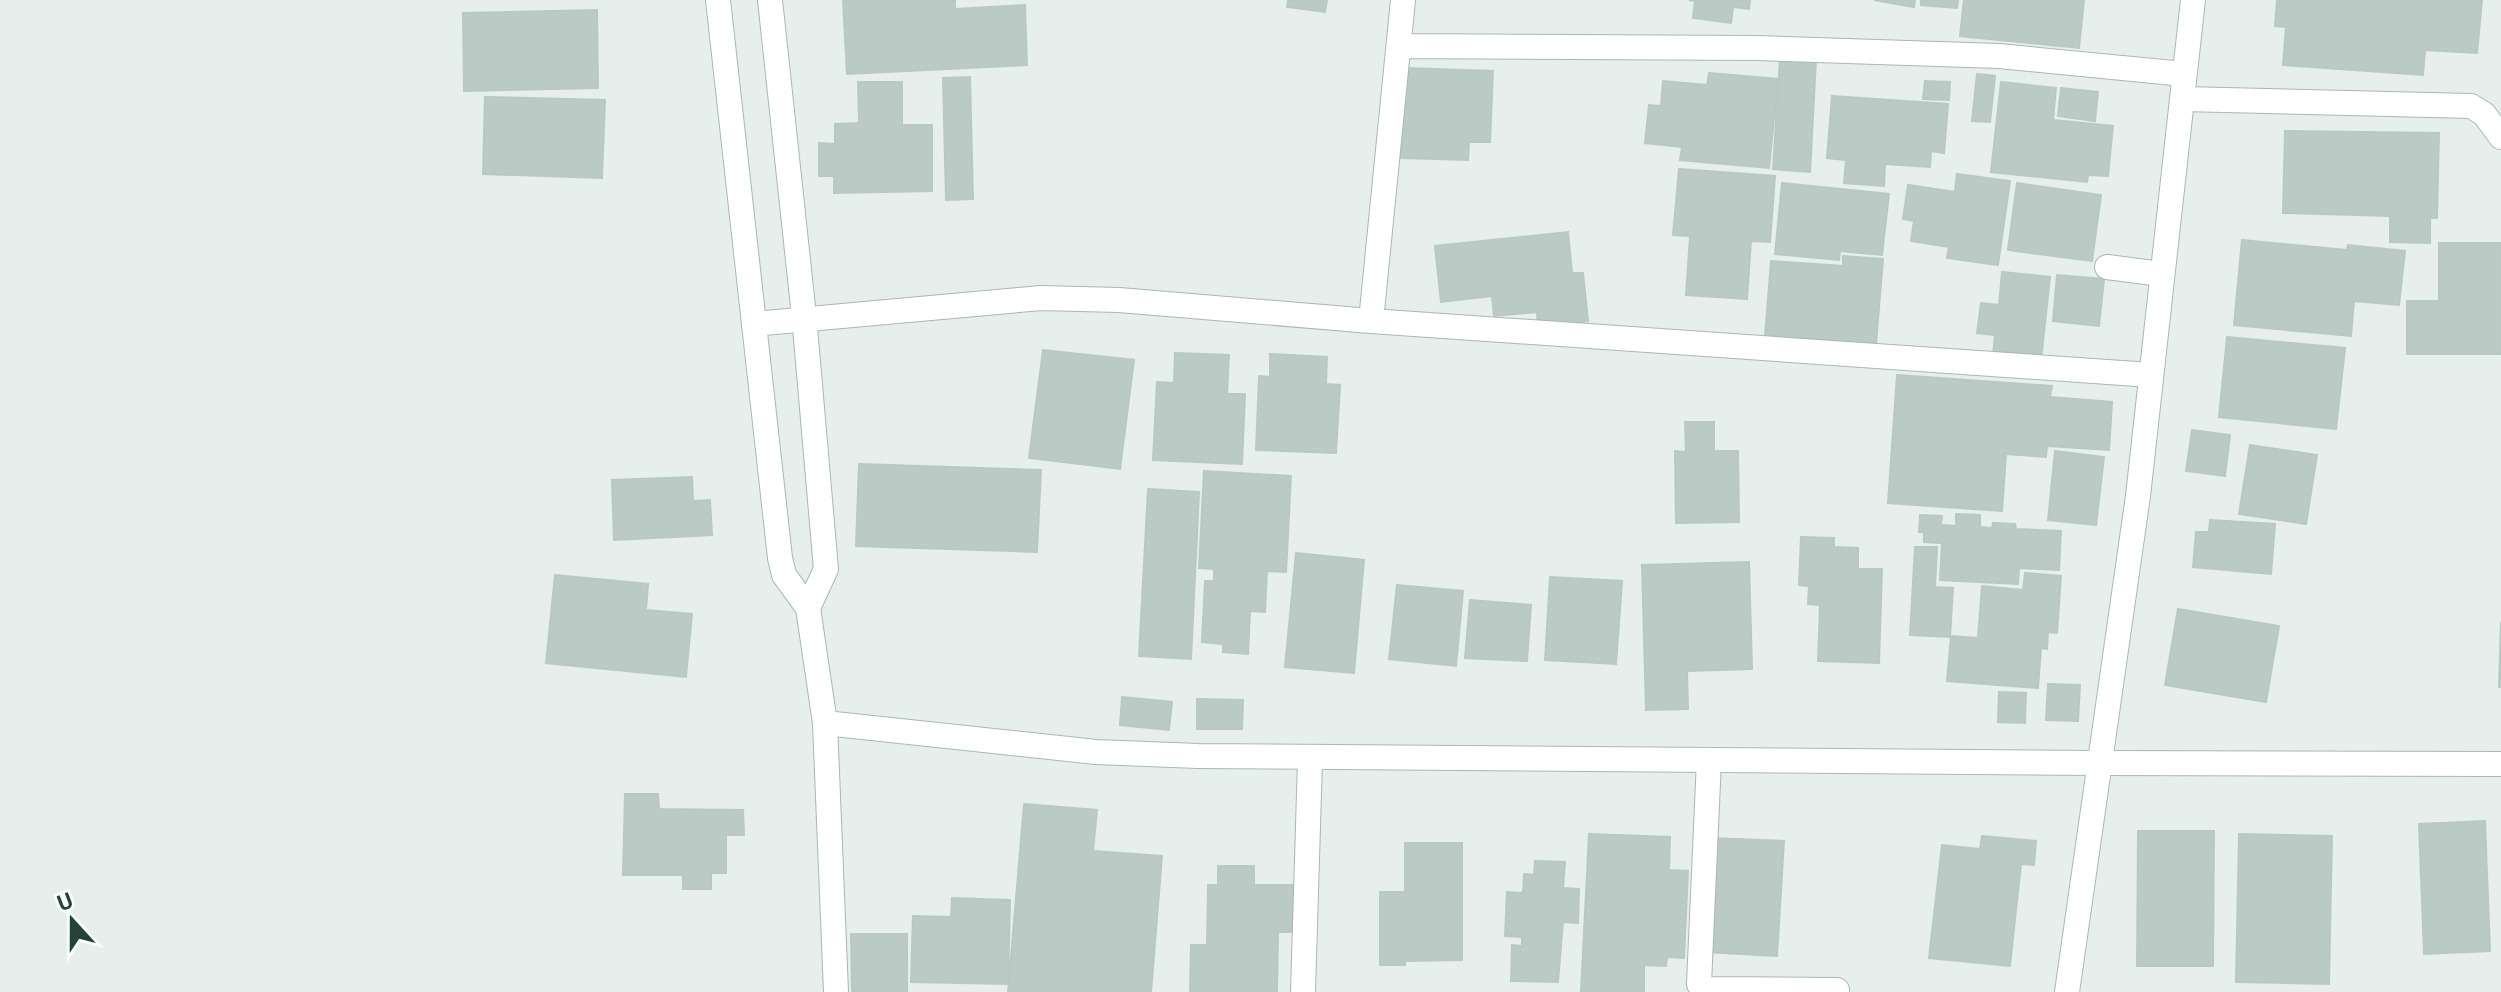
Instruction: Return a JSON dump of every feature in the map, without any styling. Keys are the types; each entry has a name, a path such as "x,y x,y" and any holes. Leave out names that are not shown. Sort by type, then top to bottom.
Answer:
{"street":[{"path":"718,0 780,558 784,575 808,608 825,723 836,992"},
{"path":"770,0 804,316 826,569 808,608"},
{"path":"1371,321 1403,0"},
{"path":"2067,992 2138,496 2193,0"},
{"path":"1399,46 1757,48 1999,56 2183,86 2471,106 2484,114 2501,137"},
{"path":"2107,267 2161,274"},
{"path":"754,324 804,316 1041,298 1119,300 1371,321 2151,375"},
{"path":"825,723 1096,752 1310,760 2501,764"},
{"path":"1303,992 1310,760"},
{"path":"1709,760 1699,984 1707,989 1837,990"}],"building":[{"path":"843,0 955,0 955,9 1025,5 1027,65 847,74"},
{"path":"1288,0 1327,0 1325,12 1287,7"},
{"path":"1689,0 1750,0 1749,9 1733,7 1731,23 1693,18 1695,1"},
{"path":"1874,0 1915,0 1914,7"},
{"path":"1921,0 1958,0 1957,8 1921,5"},
{"path":"1964,0 2084,0 2079,48 1960,36"},
{"path":"2277,0 2482,0 2477,53 2425,50 2423,75 2283,65 2286,27 2275,26"},
{"path":"597,10 598,88 464,91 463,13"},
{"path":"1780,58 1816,60 1810,172 1773,169"},
{"path":"1404,68 1493,71 1490,142 1469,142 1468,160 1400,158"},
{"path":"1709,73 1778,79 1769,168 1680,160 1682,147 1645,143 1649,105 1661,106 1663,81 1707,85"},
{"path":"1977,74 1995,76 1990,122 1972,121"},
{"path":"970,77 973,199 946,200 943,78"},
{"path":"1925,81 1950,82 1949,100 1923,99"},
{"path":"858,82 902,82 902,125 932,125 932,191 834,193 834,176 819,176 819,143 835,144 835,124 859,123"},
{"path":"2001,82 2056,88 2053,120 2113,126 2108,176 2088,175 2087,182 1991,172"},
{"path":"2061,88 2098,92 2095,121 2058,116"},
{"path":"1832,96 1948,104 1944,153 1931,151 1930,167 1885,164 1884,186 1844,183 1846,160 1827,158"},
{"path":"485,97 605,100 602,178 483,174"},
{"path":"2285,131 2439,133 2437,218 2430,218 2430,243 2390,242 2390,216 2283,213"},
{"path":"1679,169 1775,176 1770,242 1751,241 1747,299 1686,295 1690,236 1673,235"},
{"path":"1957,174 2010,181 1998,265 1947,258 1949,247 1911,241 1914,221 1903,219 1908,185 1955,192"},
{"path":"1782,183 1889,194 1882,255 1840,251 1839,260 1775,254"},
{"path":"2017,183 2101,195 2092,261 2008,250"},
{"path":"1568,232 1572,273 1583,273 1588,321 1538,327 1537,312 1494,316 1492,296 1441,302 1435,246"},
{"path":"2242,240 2347,250 2348,245 2405,251 2399,305 2354,301 2351,336 2234,325"},
{"path":"2439,243 2501,243 2500,354 2407,354 2407,301 2439,301"},
{"path":"1843,256 1883,259 1876,344 1765,336 1771,261 1843,266"},
{"path":"2002,272 2050,277 2041,360 1993,356 1995,335 1977,333 1981,303 1999,305"},
{"path":"2057,275 2104,279 2099,326 2053,321"},
{"path":"2227,337 2345,348 2336,429 2219,417"},
{"path":"1043,350 1134,360 1120,469 1029,458"},
{"path":"1175,353 1229,355 1227,394 1245,394 1242,464 1153,460 1157,382 1174,383"},
{"path":"1270,354 1327,357 1326,384 1340,385 1336,453 1256,450 1259,376 1270,377"},
{"path":"1897,375 2052,386 2050,397 2112,402 2109,450 2047,446 2046,457 2006,454 2002,511 1888,503"},
{"path":"1685,422 1714,422 1714,451 1738,451 1739,522 1676,523 1675,451 1686,452"},
{"path":"2192,430 2230,435 2225,476 2186,471"},
{"path":"2250,445 2317,455 2306,524 2239,514"},
{"path":"2055,451 2104,457 2096,525 2048,520"},
{"path":"859,464 1041,470 1037,552 856,546"},
{"path":"1204,471 1291,476 1286,572 1267,571 1265,612 1250,611 1248,654 1223,652 1223,644 1202,642 1205,581 1214,581 1214,569 1199,568"},
{"path":"692,477 693,501 710,500 712,535 614,540 612,480"},
{"path":"1148,489 1199,492 1191,659 1139,656"},
{"path":"1956,514 1980,515 1980,527 1992,528 1993,523 2015,524 2016,529 2061,531 2059,570 2019,568 2018,584 1940,580 1942,543 1924,542 1924,532 1919,532 1920,515 1942,516 1941,525 1956,526"},
{"path":"2210,520 2275,524 2271,574 2193,567 2196,532 2209,532"},
{"path":"1801,537 1834,538 1834,547 1858,548 1858,569 1882,569 1879,663 1818,661 1820,605 1808,604 1809,586 1799,585"},
{"path":"1915,547 1937,547 1935,587 1953,588 1950,637 1910,635"},
{"path":"1296,553 1364,560 1354,673 1285,667"},
{"path":"1749,562 1752,669 1687,671 1688,709 1646,710 1642,565"},
{"path":"2025,573 2061,576 2057,633 2048,632 2047,649 2041,648 2038,688 1947,681 1951,636 1978,638 1982,586 2023,590"},
{"path":"555,575 648,584 646,610 692,614 686,677 546,663"},
{"path":"1550,577 1622,581 1616,664 1545,660"},
{"path":"1397,585 1463,591 1456,666 1389,659"},
{"path":"1470,600 1531,605 1527,661 1465,658"},
{"path":"2178,609 2279,626 2266,702 2165,685"},
{"path":"2501,622 2501,687 2499,687"},
{"path":"2048,684 2080,685 2078,721 2046,720"},
{"path":"1999,692 2026,693 2025,723 1998,722"},
{"path":"1122,697 1172,702 1169,730 1120,725"},
{"path":"1197,699 1243,700 1242,729 1197,729"},
{"path":"625,794 658,794 659,809 743,810 744,835 726,835 726,873 711,873 711,889 683,889 683,875 623,875"},
{"path":"1024,804 1097,810 1093,851 1162,856 1151,992 1008,992"},
{"path":"2485,821 2490,951 2424,954 2419,824"},
{"path":"2138,831 2214,831 2213,966 2137,966"},
{"path":"1589,834 1670,837 1669,870 1688,871 1684,958 1667,957 1666,966 1644,965 1644,992 1581,992"},
{"path":"2239,834 2332,836 2329,984 2236,982"},
{"path":"1982,836 2036,841 2034,865 2021,864 2010,966 1929,958 1942,845 1980,849"},
{"path":"1710,838 1784,841 1777,956 1703,952"},
{"path":"1405,843 1462,843 1462,960 1405,961 1405,965 1380,965 1380,892 1405,892"},
{"path":"1535,861 1565,862 1563,888 1579,889 1578,923 1563,922 1558,982 1511,981 1512,945 1522,946 1522,937 1505,936 1507,892 1523,893 1524,874 1534,875"},
{"path":"1218,866 1254,866 1254,885 1293,885 1292,932 1278,932 1277,992 1190,992 1191,945 1207,945 1208,885 1218,885"},
{"path":"952,898 1010,900 1008,984 911,982 913,916 951,917"},
{"path":"851,934 907,934 907,992 852,992"}]}
